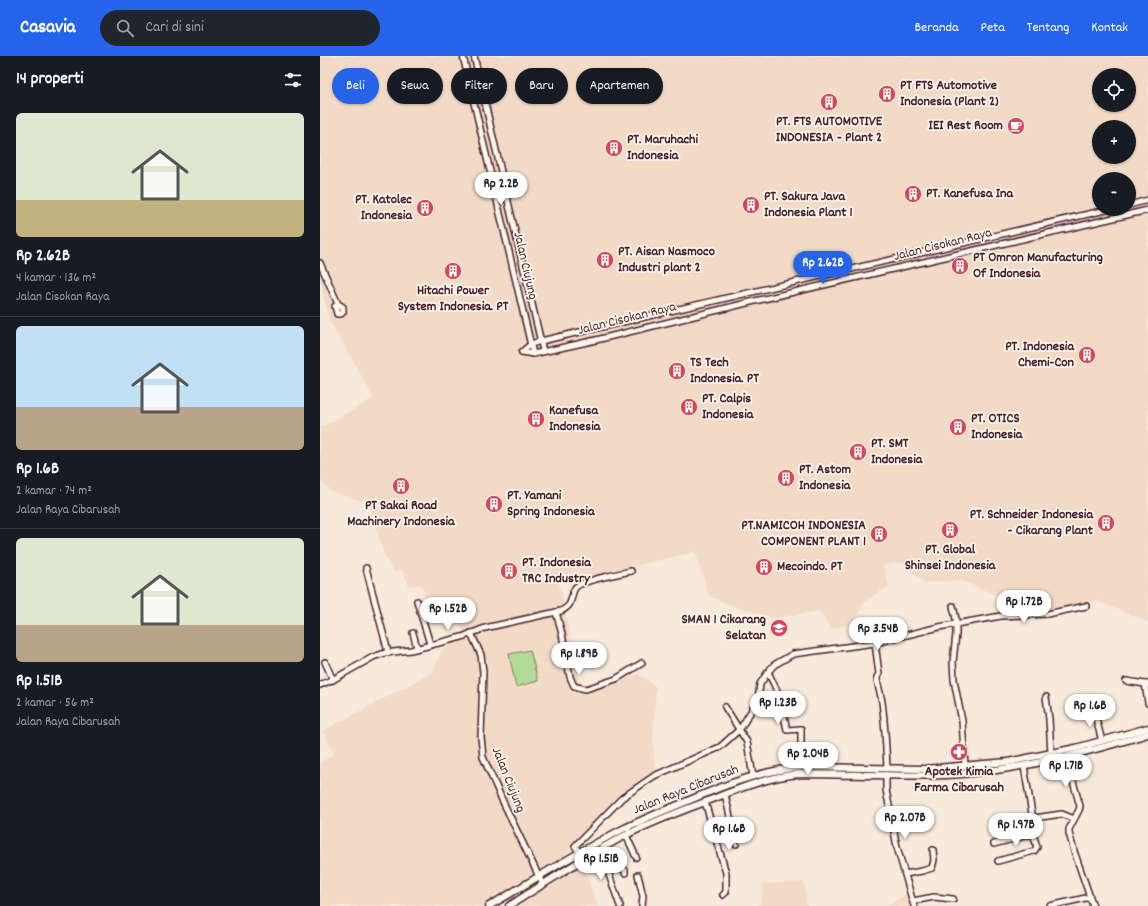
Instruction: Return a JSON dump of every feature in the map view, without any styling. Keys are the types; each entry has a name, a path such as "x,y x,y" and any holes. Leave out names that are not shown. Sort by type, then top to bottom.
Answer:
{"street":[{"name":"Jalan Ciujung","path":"463,56 533,354"},
{"path":"474,56 543,351"},
{"path":"1136,203 1148,200"},
{"name":"Jalan Cisokan Raya","path":"533,354 1148,210"},
{"name":"Jalan Cisokan Raya","path":"531,344 1092,213"},
{"path":"320,263 338,304"},
{"path":"531,344 522,352 533,354"},
{"path":"366,568 388,652"},
{"path":"320,685 333,680 373,657 388,652 403,652 462,637 492,626 565,609 570,604 577,586 589,581 631,571"},
{"path":"417,601 430,644"},
{"path":"953,606 956,624 953,670 962,721 965,766"},
{"path":"580,853 575,846 622,798 654,776 720,747 740,729 758,700 760,684 768,672 774,665 793,654 875,644 930,629 1001,616 1047,614 1086,606"},
{"path":"556,612 562,634 570,678 574,686 581,689 586,689 602,684 616,679 642,663"},
{"path":"413,633 417,648"},
{"name":"Jalan Ciujung","path":"471,633 481,655 483,672 481,737 483,757 543,885"},
{"path":"875,644 879,674 877,681 882,700 887,768"},
{"path":"325,662 333,680"},
{"path":"768,672 780,698 787,730 801,729 801,767"},
{"path":"1126,681 1146,684 1148,703"},
{"path":"1046,697 1052,755"},
{"path":"725,707 740,729 748,746 753,776"},
{"path":"1094,711 1102,741"},
{"name":"Jalan Raya Cibarusah","path":"509,906 626,835 743,786 792,774 947,775 1024,766 1052,755 1148,728"},
{"name":"Jalan Raya Cibarusah","path":"489,906 580,853 641,821 716,789 753,776 801,767 924,769 1008,762 1052,755 1066,757 1148,734"},
{"path":"1066,757 1080,806 1070,829 1070,840 1093,906"},
{"path":"994,844 1036,832 1024,766"},
{"path":"791,768 792,774"},
{"path":"761,774 763,781"},
{"path":"886,775 886,790 897,847 914,904 934,897 952,899"},
{"path":"725,794 736,844"},
{"path":"705,802 726,873 726,892 723,895"},
{"path":"1034,818 1062,814 1074,819"},
{"path":"998,861 1034,851 1037,847 1033,834"},
{"path":"626,835 636,857"},
{"path":"600,850 620,906"},
{"path":"905,874 932,868 934,860 933,850"},
{"path":"607,871 622,868 625,870 625,873"},
{"path":"638,875 643,896 642,906"},
{"path":"1050,906 1090,897"}],"shaded area":[{"path":"320,56 1148,56 1148,622 1097,601 1034,611 960,580 924,583 901,562 883,566 889,586 864,602 853,624 831,629 819,611 775,618 735,607 709,596 695,552 559,583 581,688 639,674 656,687 653,737 655,775 622,798 569,852 484,906 320,906 320,763 334,754 323,731 433,672 442,650 465,636 455,611 442,614 438,601 427,604 422,584 409,586 402,569 395,573 386,560 368,503 332,492 320,480 320,428 374,398 329,320 320,279"},
{"path":"582,863 598,906 519,906 534,896"},
{"path":"804,882 807,906 758,906 762,899 763,884"},
{"path":"909,893 914,906 886,906"}],"green space":[{"path":"530,650 538,681 516,687 509,654"}],"place":[{"name":"PT FTS Automotive Indonesia (Plant 2)","path":"887,94"},
{"name":"PT. FTS AUTOMOTIVE INDONESIA - Plant 2","path":"829,102"},
{"name":"IEI Rest Room","path":"1016,126"},
{"name":"PT. Maruhachi Indonesia","path":"614,148"},
{"name":"PT. Kanefusa Ina","path":"913,194"},
{"name":"PT. Sakura Java Indonesia Plant 1","path":"751,205"},
{"name":"PT. Katolec Indonesia","path":"425,208"},
{"name":"PT. Aisan Nasmoco Industri plant 2","path":"605,260"},
{"name":"PT Omron Manufacturing Of Indonesia","path":"960,266"},
{"name":"Hitachi Power System Indonesia. PT","path":"453,271"},
{"name":"PT. Indonesia Chemi-Con","path":"1087,355"},
{"name":"TS Tech Indonesia. PT","path":"677,371"},
{"name":"PT. Calpis Indonesia","path":"689,407"},
{"name":"Kanefusa Indonesia","path":"536,419"},
{"name":"PT. OTICS Indonesia","path":"958,427"},
{"name":"PT. SMT Indonesia","path":"858,452"},
{"name":"PT. Astom Indonesia","path":"786,478"},
{"name":"PT Sakai Road Machinery Indonesia","path":"401,486"},
{"name":"PT. Yamani Spring Indonesia","path":"494,504"},
{"name":"PT. Schneider Indonesia - Cikarang Plant","path":"1106,523"},
{"name":"PT. Global Shinsei Indonesia","path":"950,530"},
{"name":"PT.NAMICOH INDONESIA COMPONENT PLANT 1","path":"879,534"},
{"name":"Mecoindo. PT","path":"764,567"},
{"name":"PT. Indonesia TRC Industry","path":"509,571"},
{"name":"SMAN 1 Cikarang Selatan","path":"779,628"},
{"name":"Apotek Kimia Farma Cibarusah","path":"959,752"}]}
